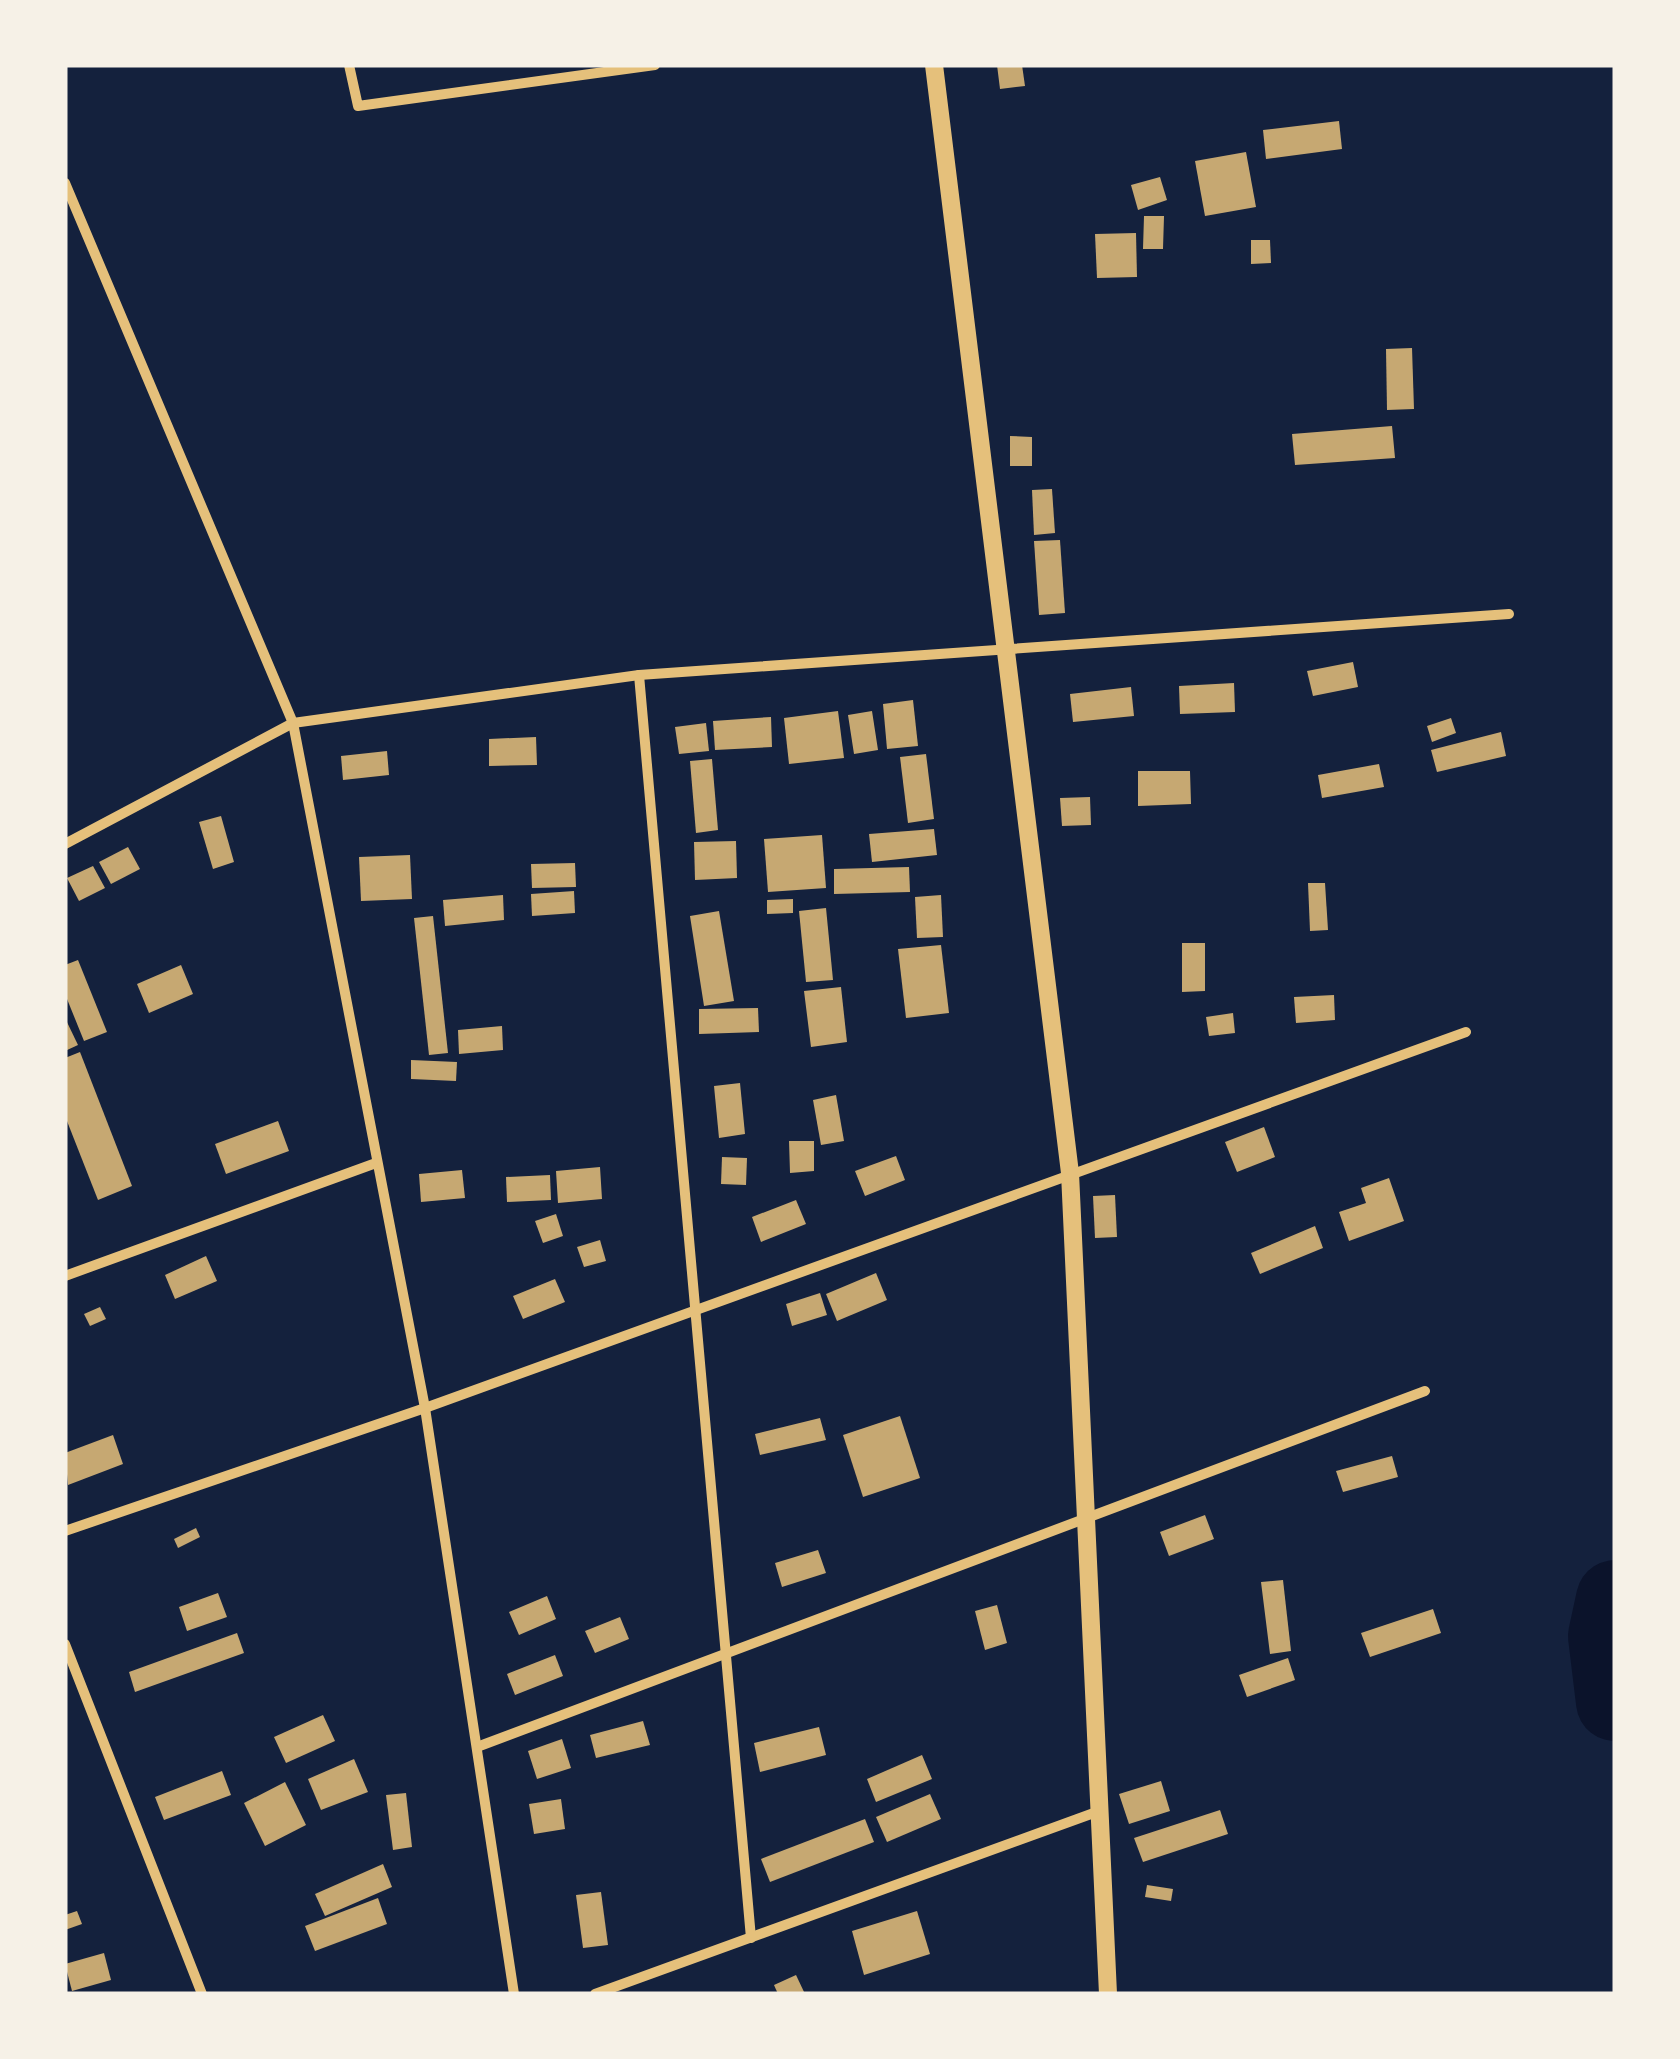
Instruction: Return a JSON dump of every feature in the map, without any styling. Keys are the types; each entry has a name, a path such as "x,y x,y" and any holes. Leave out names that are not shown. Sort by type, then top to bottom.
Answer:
{"street":[{"path":"349,65 358,106 656,65"},
{"path":"934,65 1070,1174 1108,1994"},
{"path":"65,183 293,722 424,1408 514,1994"},
{"path":"65,844 293,722 639,674 1509,614"},
{"path":"639,674 752,1938"},
{"path":"65,1530 424,1408 1466,1032"},
{"path":"65,1276 376,1163"},
{"path":"476,1746 1424,1391"},
{"path":"65,1644 202,1994"},
{"path":"595,1994 1102,1810"}],"building":[{"path":"997,65 1022,65 1025,86 1000,89"},
{"path":"1339,121 1342,149 1266,159 1263,130"},
{"path":"1246,152 1256,207 1205,216 1195,161"},
{"path":"1160,177 1167,200 1138,210 1131,185"},
{"path":"1144,216 1164,216 1163,249 1143,249"},
{"path":"1136,233 1137,277 1097,278 1095,234"},
{"path":"1251,240 1270,240 1271,263 1251,264"},
{"path":"1412,348 1414,409 1387,410 1386,349"},
{"path":"1392,426 1395,458 1295,465 1292,434"},
{"path":"1010,436 1032,437 1032,466 1010,466"},
{"path":"1052,489 1055,533 1034,535 1032,490"},
{"path":"1060,540 1065,613 1039,615 1034,541"},
{"path":"1353,662 1358,687 1313,696 1307,671"},
{"path":"1234,683 1235,712 1180,714 1179,686"},
{"path":"1131,687 1134,716 1073,722 1070,694"},
{"path":"913,700 918,746 887,749 883,704"},
{"path":"838,711 844,758 789,764 784,718"},
{"path":"872,711 878,750 854,754 848,715"},
{"path":"771,717 772,747 715,750 713,721"},
{"path":"1451,718 1456,733 1432,742 1427,726"},
{"path":"706,723 709,751 679,754 675,727"},
{"path":"1501,732 1506,756 1437,772 1431,750"},
{"path":"536,737 537,765 489,766 489,739"},
{"path":"387,751 389,775 343,780 341,756"},
{"path":"926,754 934,819 908,823 900,757"},
{"path":"712,759 718,830 696,833 690,761"},
{"path":"1379,764 1384,787 1322,798 1318,775"},
{"path":"1138,771 1190,771 1191,804 1138,806"},
{"path":"1090,797 1091,825 1062,826 1060,798"},
{"path":"221,816 234,862 213,869 199,822"},
{"path":"934,829 937,855 872,862 869,834"},
{"path":"822,835 826,888 768,892 764,839"},
{"path":"736,841 737,878 695,880 694,842"},
{"path":"128,847 140,869 111,884 99,862"},
{"path":"410,855 412,899 361,901 359,857"},
{"path":"575,863 576,887 532,888 531,864"},
{"path":"93,866 105,888 79,901 67,878"},
{"path":"909,867 910,892 834,894 834,869"},
{"path":"1308,883 1325,883 1328,930 1310,931"},
{"path":"574,891 575,913 532,916 531,894"},
{"path":"503,895 504,920 445,926 443,900"},
{"path":"941,895 943,937 917,938 915,897"},
{"path":"793,899 793,913 767,914 767,900"},
{"path":"826,908 833,980 806,982 799,911"},
{"path":"719,911 734,1001 704,1006 690,916"},
{"path":"433,916 448,1053 429,1055 414,918"},
{"path":"1182,943 1205,943 1205,991 1182,992"},
{"path":"941,945 949,1013 906,1018 898,949"},
{"path":"78,960 107,1032 84,1041 65,994 65,965"},
{"path":"181,965 193,994 149,1013 137,984"},
{"path":"841,987 847,1042 811,1047 804,991"},
{"path":"1334,995 1335,1020 1296,1023 1294,997"},
{"path":"758,1008 759,1032 699,1034 699,1009"},
{"path":"1233,1013 1235,1033 1209,1036 1206,1017"},
{"path":"65,1018 78,1045 65,1051"},
{"path":"502,1026 503,1050 459,1054 458,1030"},
{"path":"80,1052 132,1186 98,1200 65,1116 65,1058"},
{"path":"411,1060 457,1062 456,1081 411,1079"},
{"path":"740,1083 745,1134 719,1138 714,1086"},
{"path":"836,1095 844,1141 821,1145 813,1100"},
{"path":"278,1121 289,1151 226,1174 215,1144"},
{"path":"1264,1127 1275,1157 1237,1172 1225,1142"},
{"path":"789,1141 814,1141 814,1171 790,1173"},
{"path":"896,1156 905,1180 865,1196 855,1171"},
{"path":"722,1157 747,1158 746,1185 721,1184"},
{"path":"600,1167 602,1199 558,1203 556,1171"},
{"path":"462,1170 465,1198 421,1202 419,1174"},
{"path":"550,1175 551,1200 507,1202 506,1177"},
{"path":"1389,1178 1404,1221 1349,1241 1339,1212 1366,1203 1361,1188"},
{"path":"1115,1195 1117,1237 1095,1238 1093,1196"},
{"path":"796,1200 806,1224 761,1242 752,1217"},
{"path":"556,1214 563,1236 543,1243 535,1221"},
{"path":"1315,1226 1323,1248 1260,1274 1251,1253"},
{"path":"600,1240 606,1261 584,1267 577,1247"},
{"path":"206,1256 217,1281 175,1299 165,1275"},
{"path":"876,1273 887,1300 837,1321 826,1294"},
{"path":"555,1279 565,1302 523,1319 513,1296"},
{"path":"820,1293 827,1315 792,1326 786,1304"},
{"path":"100,1307 106,1319 90,1326 84,1314"},
{"path":"900,1416 920,1478 863,1497 843,1435"},
{"path":"820,1418 826,1440 760,1455 755,1434"},
{"path":"113,1435 123,1464 68,1485 65,1453"},
{"path":"1392,1456 1398,1477 1343,1492 1336,1471"},
{"path":"1205,1515 1214,1539 1169,1556 1160,1532"},
{"path":"196,1528 200,1537 178,1548 174,1539"},
{"path":"818,1550 826,1573 782,1587 775,1563"},
{"path":"1283,1580 1291,1651 1270,1654 1261,1582"},
{"path":"218,1593 227,1617 187,1631 179,1607"},
{"path":"547,1596 556,1619 519,1635 509,1612"},
{"path":"997,1605 1007,1643 985,1650 975,1611"},
{"path":"1433,1609 1441,1633 1370,1657 1361,1633"},
{"path":"620,1617 629,1639 595,1653 585,1631"},
{"path":"237,1633 244,1653 135,1692 129,1672"},
{"path":"555,1655 563,1676 515,1695 507,1674"},
{"path":"1288,1658 1295,1680 1247,1697 1239,1675"},
{"path":"323,1715 335,1741 286,1763 274,1737"},
{"path":"643,1721 650,1745 596,1758 590,1735"},
{"path":"819,1727 826,1755 760,1772 754,1743"},
{"path":"562,1739 571,1768 537,1779 528,1751"},
{"path":"922,1755 932,1779 876,1802 867,1779"},
{"path":"354,1759 368,1792 321,1810 308,1779"},
{"path":"222,1771 231,1795 164,1820 155,1797"},
{"path":"1161,1781 1170,1811 1129,1824 1119,1794"},
{"path":"285,1782 306,1825 265,1846 244,1803"},
{"path":"406,1793 412,1847 393,1850 386,1795"},
{"path":"930,1794 941,1819 887,1842 876,1817"},
{"path":"561,1799 565,1829 534,1834 529,1804"},
{"path":"1220,1810 1228,1834 1143,1862 1134,1838"},
{"path":"865,1819 874,1842 770,1882 761,1859"},
{"path":"383,1864 392,1887 325,1916 315,1894"},
{"path":"1147,1885 1173,1889 1171,1901 1145,1897"},
{"path":"601,1892 608,1945 583,1948 576,1895"},
{"path":"378,1898 387,1924 315,1951 305,1926"},
{"path":"77,1911 82,1924 65,1930 65,1915"},
{"path":"917,1911 930,1954 864,1975 852,1931"},
{"path":"104,1953 111,1980 72,1991 65,1964"},
{"path":"796,1975 805,1994 778,1994 774,1985"}],"waterway":[{"path":"1615,1599 1607,1636 1615,1702"}]}
